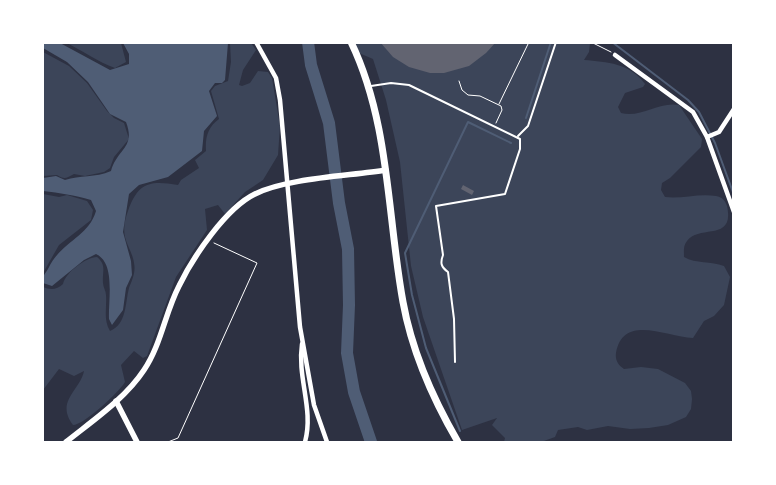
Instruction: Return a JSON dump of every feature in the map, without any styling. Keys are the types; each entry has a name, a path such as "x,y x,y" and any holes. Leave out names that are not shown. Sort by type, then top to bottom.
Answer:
{"main road":[{"path":"351,42 368,87 386,170 394,243 409,330 429,386 458,442"}],"street":[{"path":"256,42 276,78 291,184 302,337 314,405 326,442"},
{"path":"615,55 685,105 698,119 707,137 734,212"},
{"path":"707,137 719,132 734,108"},
{"path":"66,442 116,401 144,371 154,352 178,286 208,240 244,200 256,193 291,184 386,170"},
{"path":"302,337 299,362 310,426 305,442"},
{"path":"116,401 137,442"}],"lane":[{"path":"518,136 528,126 556,42"},
{"path":"368,87 391,83 409,85 494,128 518,136"},
{"path":"455,362 454,319 448,272 442,268 440,263 443,255 436,206 505,194 521,144 518,136"}],"path":[{"path":"499,105 529,42"},
{"path":"591,42 615,55"},
{"path":"459,81 465,94 480,96 499,105 502,110 494,128"},
{"path":"168,442 178,438 257,263 208,240"}],"shaded area":[{"path":"43,42 60,43 110,70 129,64 129,54 123,43 228,43 225,80 222,83 215,83 209,91 217,116 204,131 202,151 168,177 139,185 129,194 123,232 131,261 132,275 126,288 123,310 112,325 109,319 109,274 106,265 96,254 84,260 52,286 43,283 44,275 53,260 87,228 96,211 91,200 43,191 43,178 56,176 65,180 99,175 111,171 129,138 126,122 110,114 88,82 67,62 43,48"},
{"path":"67,43 121,43 126,62 115,68"},
{"path":"230,43 251,43 256,50 243,70 239,85 242,86 250,83 258,71 268,72 272,78 280,126 278,155 263,180 245,192 225,214 218,205 205,209 207,230 176,277 147,356 143,358 134,351 121,365 125,382 121,387 93,414 78,424 73,425 68,417 68,403 84,371 74,376 59,369 43,390 43,287 51,289 58,287 63,284 68,275 77,266 97,257 103,266 106,318 110,331 120,323 134,270 133,260 124,234 128,211 136,194 141,189 159,183 178,185 181,180 199,168 195,160 206,151 208,133 212,125 219,119 211,91 215,86 228,81 231,62"},
{"path":"355,43 590,43 589,52 584,60 618,65 632,72 645,84 643,87 625,93 618,107 621,113 629,114 664,105 679,105 702,139 701,147 670,178 662,183 661,190 665,197 710,195 720,197 725,202 728,217 726,224 714,231 692,236 684,247 684,257 699,262 724,266 730,277 724,305 714,316 704,321 693,338 647,330 637,330 627,334 620,341 616,358 617,362 624,369 641,367 658,369 685,383 691,391 692,399 691,409 686,417 668,425 649,428 630,429 608,426 587,430 578,427 558,430 555,437 541,442 504,442 505,438 492,425 497,418 462,430 423,317 411,266 400,162 386,100 373,59 359,53"},
{"path":"43,52 69,66 87,83 107,111 114,118 124,123 129,139 114,157 110,168 104,172 85,176 74,174 66,178 57,175 43,176"},
{"path":"43,194 59,197 67,195 87,201 93,210 91,220 59,245 43,273"}],"building":[{"path":"380,42 496,42 486,53 469,66 444,73 430,73 409,67 393,57"},
{"path":"463,185 474,191 472,195 461,189"}],"waterway":[{"path":"308,42 311,65 329,123 339,203 348,249 349,305 347,353 354,392 371,442"},
{"path":"526,118 551,42"},
{"path":"612,42 688,100 699,112 715,143 734,195"},
{"path":"460,431 426,348 412,295 405,253 468,122 511,143"}]}
